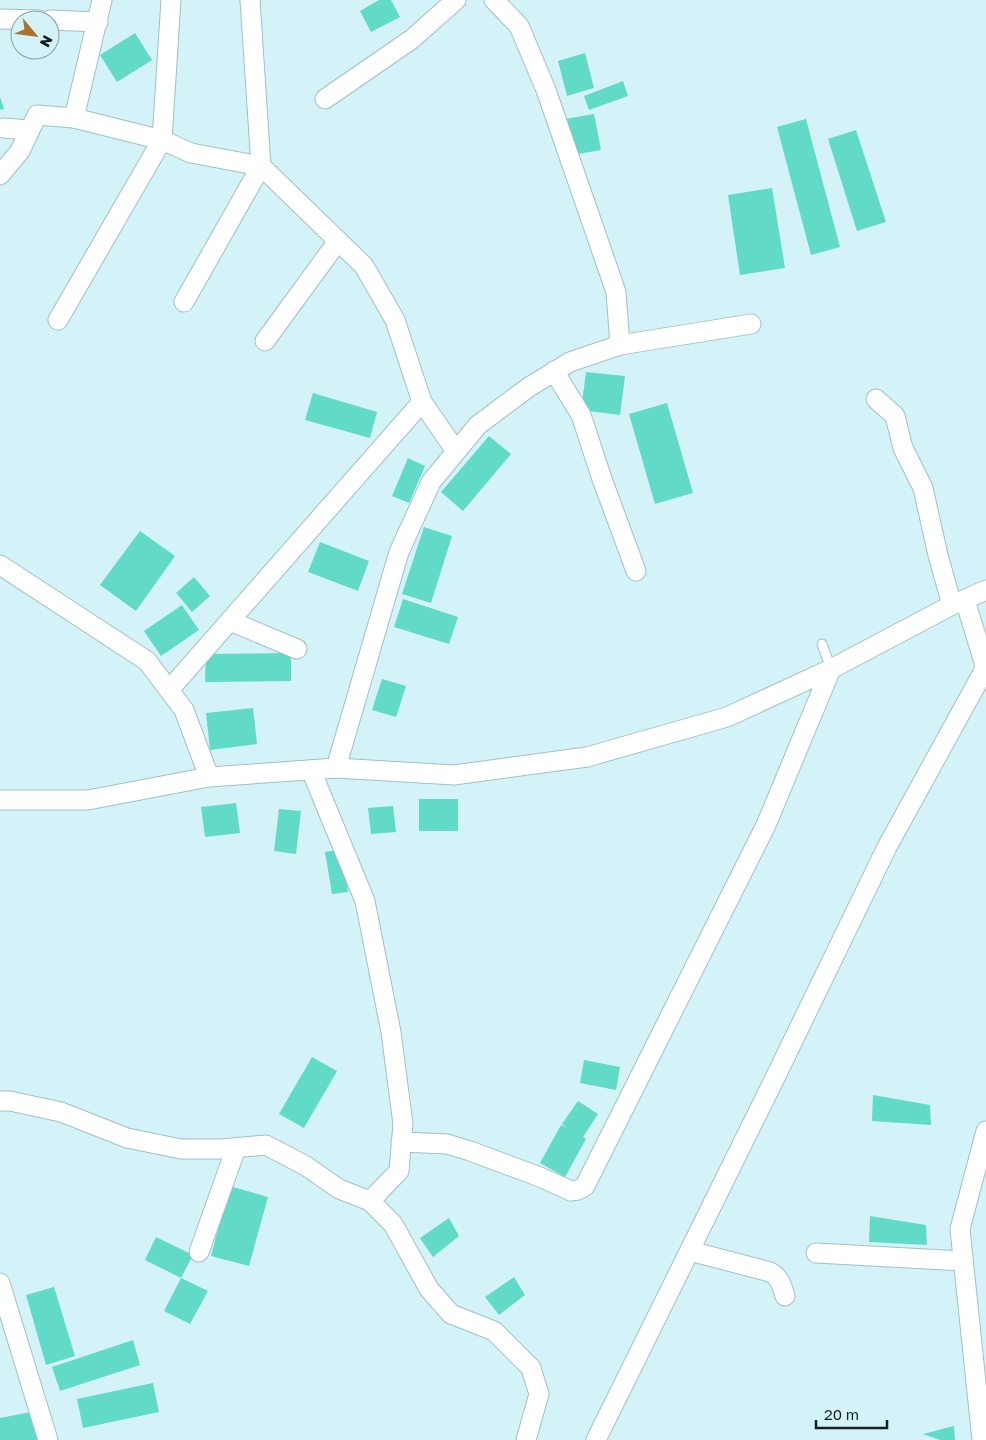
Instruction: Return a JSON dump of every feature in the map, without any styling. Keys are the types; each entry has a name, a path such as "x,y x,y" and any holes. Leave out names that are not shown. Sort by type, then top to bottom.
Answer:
{"street":[{"path":"74,118 102,0"},
{"path":"58,320 162,140 171,0"},
{"path":"184,302 261,166 250,0"},
{"path":"325,99 412,39 456,0"},
{"path":"494,0 519,26 546,90 616,292 620,345"},
{"path":"60,20 98,22"},
{"path":"0,175 20,151 37,115 74,118 162,140 191,153 261,166 364,266 395,320 422,402 456,451"},
{"path":"3,128 30,130"},
{"path":"265,341 338,241"},
{"path":"336,768 399,552 431,482 478,425 529,386 570,362 620,345 751,324"},
{"path":"554,372 581,414 602,479 636,571"},
{"path":"596,1440 887,847 986,668 938,555 923,488 903,448 894,416 876,400"},
{"path":"169,690 422,402"},
{"path":"0,565 147,661 184,710 209,777"},
{"path":"0,800 88,800 209,777 336,768 454,775 587,757 726,717 831,669 986,590"},
{"path":"230,622 297,649"},
{"path":"401,1142 447,1144 540,1177 571,1192 585,1186 766,826 831,669"},
{"path":"311,770 365,901 391,1032 403,1124 400,1171 370,1201"},
{"path":"0,1101 10,1101 61,1112 127,1138 181,1149 222,1149 266,1145 306,1166 339,1189 370,1201 393,1224 429,1289 451,1314 494,1330 532,1368 539,1394 526,1440"},
{"path":"982,1440 981,1418 976,1399 960,1229 986,1131"},
{"path":"199,1252 236,1148"},
{"path":"690,1251 770,1272 780,1280 785,1296"},
{"path":"816,1252 963,1262"},
{"path":"0,1283 48,1440"}],"lane":[{"path":"822,644 831,669"}],"building":[{"path":"379,0 391,0 400,17 371,32 360,11"},
{"path":"135,33 152,60 117,82 100,55"},
{"path":"585,53 594,88 567,96 558,61"},
{"path":"623,81 628,96 589,110 584,96"},
{"path":"0,97 4,109 0,110"},
{"path":"594,114 601,150 572,155 565,119"},
{"path":"806,119 840,247 811,255 777,127"},
{"path":"856,130 886,222 857,231 828,139"},
{"path":"772,188 785,268 740,275 728,195"},
{"path":"586,372 625,376 620,415 581,410"},
{"path":"313,393 377,412 370,438 305,420"},
{"path":"667,403 693,493 655,504 629,414"},
{"path":"489,436 511,454 463,511 441,492"},
{"path":"408,458 425,466 409,503 392,496"},
{"path":"424,527 452,536 431,603 402,594"},
{"path":"140,531 175,556 136,611 100,585"},
{"path":"320,542 369,561 358,591 308,572"},
{"path":"194,577 210,596 192,612 176,593"},
{"path":"403,599 458,617 449,644 394,627"},
{"path":"182,605 199,630 161,656 144,631"},
{"path":"291,653 291,681 205,682 206,654"},
{"path":"382,679 406,686 396,717 372,710"},
{"path":"253,708 257,744 210,750 206,713"},
{"path":"419,799 458,799 458,831 419,831"},
{"path":"236,803 240,833 205,837 201,807"},
{"path":"393,806 396,832 371,834 368,808"},
{"path":"279,809 301,811 296,854 274,851"},
{"path":"342,849 348,892 332,894 325,852"},
{"path":"312,1057 337,1071 304,1128 279,1114"},
{"path":"584,1060 620,1067 616,1090 580,1083"},
{"path":"873,1095 930,1105 931,1125 872,1121"},
{"path":"578,1101 598,1114 583,1137 586,1139 565,1177 540,1163 561,1125 567,1128 562,1124"},
{"path":"229,1186 268,1197 249,1266 211,1256"},
{"path":"870,1216 926,1225 927,1245 869,1242"},
{"path":"449,1218 459,1236 433,1257 420,1238"},
{"path":"156,1237 193,1255 181,1278 145,1260"},
{"path":"514,1277 525,1295 499,1315 485,1297"},
{"path":"181,1278 208,1291 190,1324 164,1311"},
{"path":"54,1287 75,1356 46,1365 26,1295"},
{"path":"133,1340 140,1365 60,1391 52,1367"},
{"path":"153,1383 159,1412 83,1428 77,1399"},
{"path":"36,1411 42,1440 0,1440 0,1418"},
{"path":"954,1426 955,1440 940,1440 923,1434"}]}
